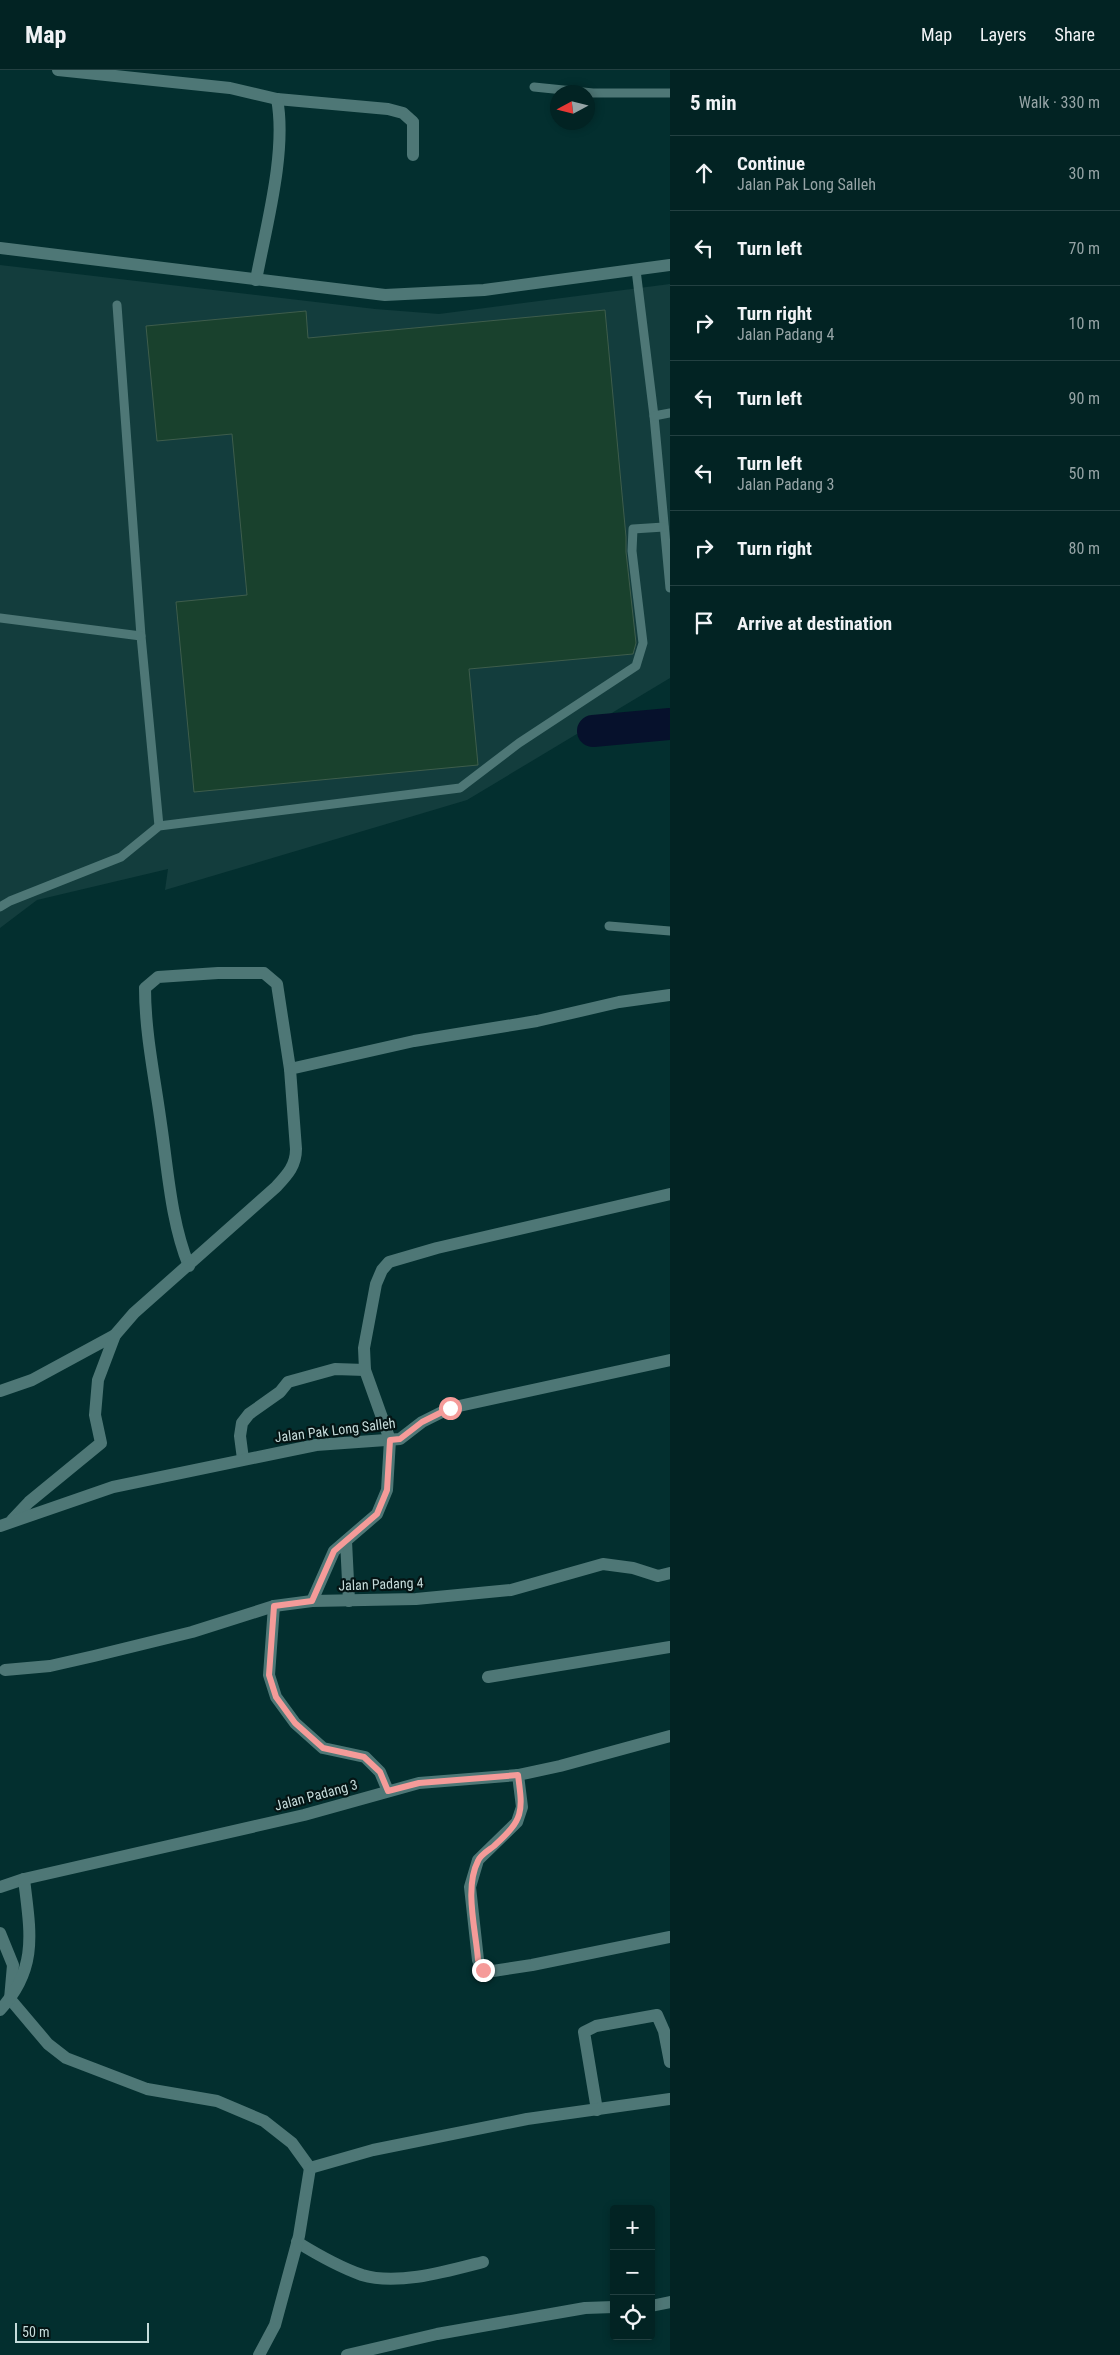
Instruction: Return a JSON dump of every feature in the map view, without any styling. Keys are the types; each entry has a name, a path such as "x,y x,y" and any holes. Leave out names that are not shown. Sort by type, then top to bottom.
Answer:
{"street":[{"path":"58,70 230,88 277,99 388,109 403,113 413,122 413,156"},
{"path":"256,280 278,156 280,115 277,99"},
{"path":"0,248 385,294 484,290 670,264"},
{"path":"5,1524 29,1502 101,1444 95,1416 98,1380 115,1335 134,1313 189,1266 276,1187 291,1170 296,1158 296,1150 290,1068 277,984 264,973 218,973 158,977 145,988 151,1052 172,1201 182,1250 189,1266"},
{"path":"290,1068 414,1041 537,1021 619,1002 670,994"},
{"path":"312,1601 334,1551 377,1514 387,1490 390,1440 365,1370 364,1348 376,1284 382,1270 389,1262 437,1248 670,1194"},
{"path":"0,1391 32,1380 115,1335"},
{"name":"Jalan Pak Long Salleh","path":"5,1524 113,1487 243,1459 316,1445 400,1439 422,1422 450,1408 670,1360"},
{"path":"243,1459 240,1436 242,1423 249,1414 280,1392 288,1382 335,1369 365,1370"},
{"path":"346,1541 349,1600"},
{"name":"Jalan Padang 4","path":"5,1670 50,1666 94,1656 192,1632 274,1606 312,1601 416,1600 511,1590 603,1564 633,1568 658,1576 670,1573"},
{"path":"274,1606 269,1675 276,1697 295,1723 323,1748 364,1757 380,1772 388,1791"},
{"path":"488,1676 670,1647"},
{"name":"Jalan Padang 3","path":"0,1887 24,1879 304,1815 419,1783 518,1775 670,1736"},
{"path":"518,1775 522,1807 517,1822 478,1860 470,1887 478,1960 483,1970 493,1971 532,1965 670,1937"},
{"path":"0,2010 10,1999 25,1974 30,1947 24,1879"},
{"path":"0,1933 13,1965 10,1999 48,2044 66,2058 147,2088 216,2101 264,2121 292,2142 310,2168 297,2242 275,2325 259,2355"},
{"path":"597,2110 584,2032 596,2026 657,2015 664,2031 670,2062"},
{"path":"310,2168 373,2150 518,2121 670,2098"},
{"path":"297,2242 328,2261 364,2276 404,2279 445,2272 483,2262"},
{"path":"655,2305 670,2302"},
{"path":"347,2355 437,2334 584,2308 610,2307"}],"lane":[{"path":"534,87 593,93 670,93"},
{"path":"636,270 654,416 670,588"},
{"path":"117,305 141,636 159,826"},
{"path":"654,416 670,413"},
{"path":"0,907 10,901 121,857 159,826 460,788 519,743 636,666 643,644 632,551 632,529 664,527"},
{"path":"0,618 141,636"},
{"path":"609,926 670,931"}],"shaded area":[{"path":"0,265 375,309 439,314 670,284 670,678 467,800 165,890 168,869 37,900 0,928"}],"building":[{"path":"605,310 626,552 636,643 633,654 469,669 478,765 194,792 176,602 247,595 232,434 157,441 146,326 306,311 308,338"}],"waterway":[{"path":"593,731 670,724"}],"route":[{"path":"450,1408 422,1422 400,1439 390,1440 387,1490 377,1514 334,1551 312,1601 274,1606 269,1675 276,1697 295,1723 323,1748 364,1757 380,1772 388,1791 419,1783 518,1775 522,1807 517,1822 478,1860 470,1887 478,1960 483,1970"}]}
